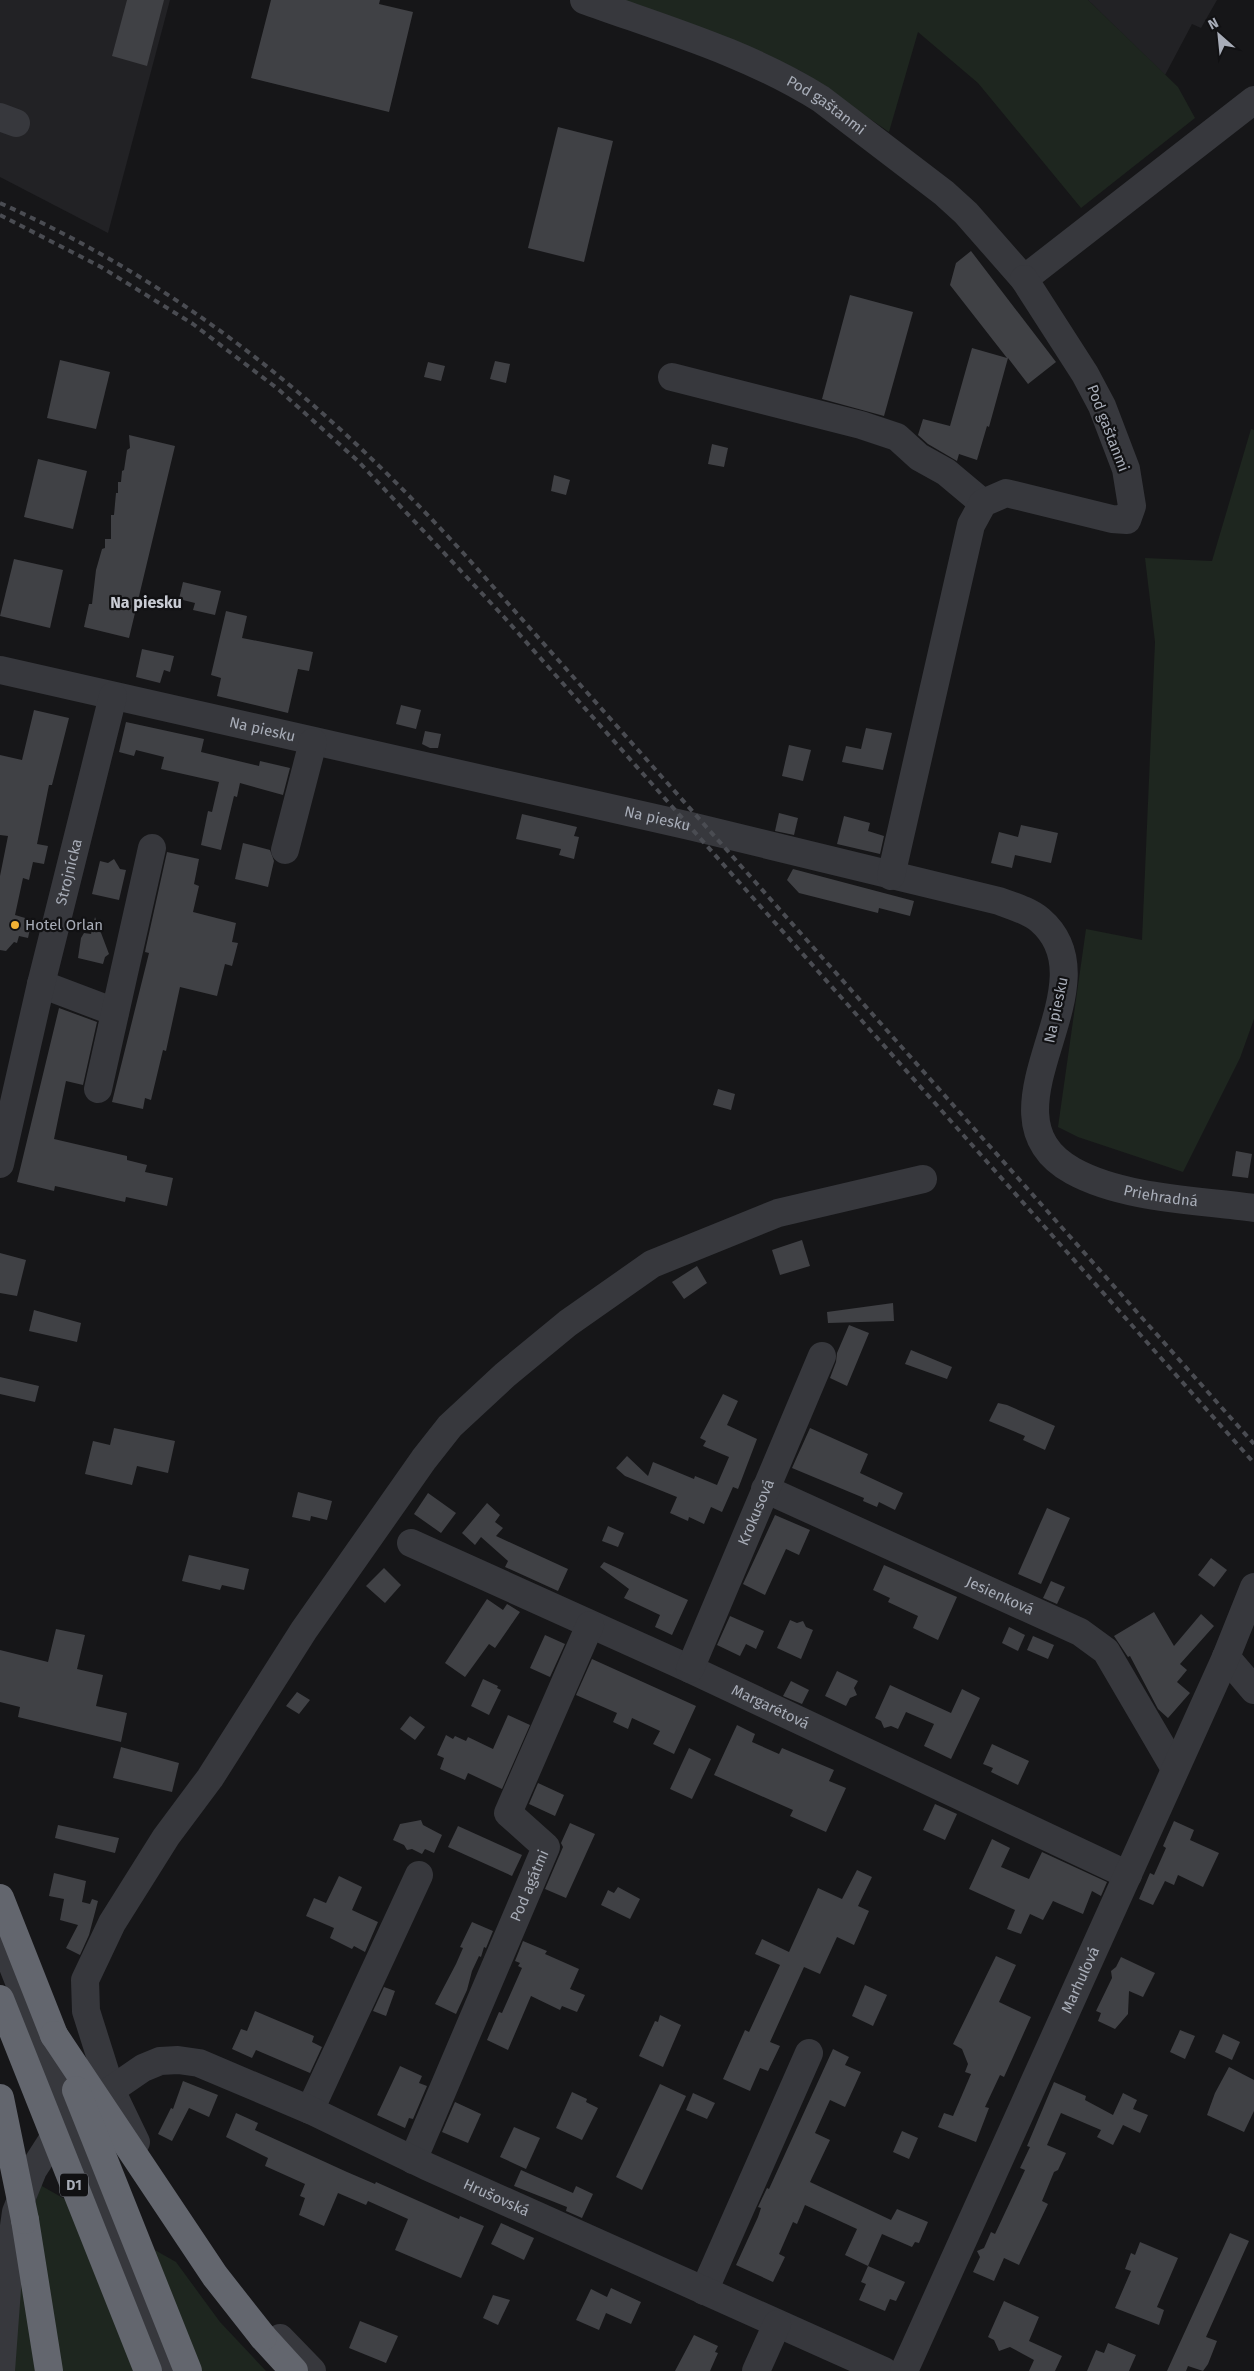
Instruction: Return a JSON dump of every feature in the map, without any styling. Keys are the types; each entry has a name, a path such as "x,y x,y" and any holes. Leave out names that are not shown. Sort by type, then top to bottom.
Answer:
{"highway":[{"name":"D1","path":"0,1898 188,2371"},
{"name":"D1","path":"0,1999 148,2371"},
{"path":"54,2035 215,2276 263,2337 294,2371"},
{"path":"0,2098 25,2220 49,2371"}],"street":[{"name":"Pod gaštanmi","path":"584,0 743,58 799,85 821,99 944,193 966,214 1024,279 1085,374 1102,406 1126,469 1132,506 1126,520 1112,519 1006,493 983,503"},
{"path":"1024,279 1254,100"},
{"path":"672,377 861,425 897,437 919,457 946,472 983,503 971,525 891,876"},
{"name":"Na piesku","path":"0,670 690,826 1015,907 1039,919 1054,937 1062,959 1064,972 1063,987 1038,1084 1034,1112 1041,1136 1047,1147 1060,1161 1074,1171"},
{"name":"Strojnícka","path":"0,1164 41,984 114,696"},
{"path":"285,850 313,742"},
{"path":"98,1089 152,848"},
{"path":"41,984 115,1012"},
{"name":"Priehradná","path":"1074,1171 1097,1181 1135,1191 1254,1208"},
{"path":"312,2371 284,2343 201,2239 134,2139 111,2090 86,2011 85,1980 112,1923 166,1837 210,1778 304,1630 424,1459 450,1426 505,1375 568,1323 652,1264 778,1213 923,1179"},
{"name":"Krokusová","path":"690,1669 822,1356"},
{"name":"Jesienková","path":"765,1489 1080,1632 1106,1650 1175,1770"},
{"name":"Margarétová","path":"410,1543 690,1669 1128,1875"},
{"name":"Marhuľová","path":"904,2371 1226,1657 1254,1587"},
{"name":"Pod agátmi","path":"413,2160 546,1847 508,1813 590,1625"},
{"path":"1226,1657 1254,1690"},
{"path":"310,2110 419,1875"},
{"path":"0,1935 172,2371"},
{"path":"704,2291 809,2053"},
{"name":"Hrušovská","path":"1,2371 9,2262 16,2212 33,2170 51,2142 72,2120 111,2090 143,2068 160,2061 178,2060 199,2063 310,2110 413,2160 884,2371"},
{"path":"756,2371 778,2324"}],"shaded area":[{"path":"0,0 170,0 108,233 0,177"},
{"path":"617,0 1088,0 1178,87 1195,118 1081,208 978,83 918,32 889,132 799,70"},
{"path":"1088,0 1217,0 1201,28 1192,24 1165,75"},
{"path":"1251,429 1254,430 1254,1019 1240,1058 1183,1172 1078,1137 1058,1127 1086,929 1142,940 1155,642 1145,558 1212,561"},
{"path":"40,2185 176,2262 220,2322 266,2371 13,2371 10,2302"}],"building":[{"path":"127,0 164,0 147,66 112,56"},
{"path":"271,0 380,0 379,4 413,12 389,112 251,78"},
{"path":"558,127 613,141 584,262 528,248"},
{"path":"971,251 1056,362 1028,384 1008,358 989,427 987,426 977,460 959,454 957,461 928,444 918,435 923,419 950,426 972,348 1007,358 950,285 956,263"},
{"path":"850,295 913,312 884,416 822,399"},
{"path":"60,360 110,372 96,429 47,418"},
{"path":"495,361 510,364 506,383 490,379"},
{"path":"428,362 445,366 441,381 424,377"},
{"path":"129,435 175,446 129,638 84,627 89,604 92,604 96,570 102,549 105,548 105,539 111,539 111,515 114,515 118,482 121,482 127,450 130,448"},
{"path":"712,444 728,448 724,467 708,464"},
{"path":"38,459 87,471 73,529 24,517"},
{"path":"554,475 570,480 566,495 551,491"},
{"path":"14,559 63,570 50,628 0,616"},
{"path":"183,582 221,591 215,615 193,610 195,603 179,599"},
{"path":"226,611 247,616 242,638 313,652 309,671 298,669 288,713 217,696 221,678 211,675"},
{"path":"142,649 174,656 170,672 164,670 160,683 136,677"},
{"path":"401,705 421,710 416,729 396,724"},
{"path":"34,710 69,718 52,785 49,785 37,844 48,846 44,864 33,862 29,880 23,878 15,915 32,920 28,938 19,936 17,943 14,942 6,951 0,950 0,876 8,836 0,835 0,755 22,760"},
{"path":"126,722 204,739 201,752 259,766 260,761 290,768 283,795 240,783 237,797 234,796 221,850 201,845 208,811 212,812 219,782 161,769 164,757 136,750 134,756 119,752"},
{"path":"866,728 892,733 883,770 842,762 846,746 861,749"},
{"path":"425,731 441,734 438,748 430,748 422,744"},
{"path":"789,745 811,750 803,781 782,776"},
{"path":"779,813 798,818 794,835 775,831"},
{"path":"522,814 577,827 574,836 579,837 574,859 559,855 561,849 516,839"},
{"path":"844,816 870,823 868,831 884,836 880,854 837,844"},
{"path":"1021,825 1058,833 1051,863 1015,855 1012,868 991,863 999,832 1018,837"},
{"path":"243,843 270,850 274,861 268,887 235,879"},
{"path":"167,852 199,859 194,884 199,886 193,912 236,923 232,942 238,943 232,966 225,964 217,996 180,987 166,1051 163,1050 151,1100 145,1098 143,1109 112,1102 149,953 145,952"},
{"path":"114,859 120,869 126,870 119,900 92,894 100,861 108,863"},
{"path":"793,869 914,901 910,916 879,908 878,913 799,893 787,880"},
{"path":"95,917 109,954 105,957 103,964 78,958 81,938 84,933 91,934"},
{"path":"59,1008 97,1022 83,1085 66,1081 54,1139 127,1156 127,1160 147,1165 145,1172 173,1178 167,1206 126,1197 125,1202 55,1186 54,1191 17,1182"},
{"path":"718,1089 735,1094 731,1110 713,1105"},
{"path":"1236,1151 1252,1154 1248,1178 1232,1176"},
{"path":"802,1240 810,1266 780,1275 772,1250"},
{"path":"0,1253 26,1260 17,1296 0,1293"},
{"path":"697,1266 707,1283 684,1299 672,1282"},
{"path":"893,1303 894,1321 828,1323 827,1312"},
{"path":"34,1310 81,1323 77,1342 29,1331"},
{"path":"849,1325 869,1333 847,1386 830,1378 837,1353"},
{"path":"911,1350 952,1367 947,1379 905,1364"},
{"path":"0,1377 39,1386 35,1402 0,1394"},
{"path":"723,1394 738,1401 727,1425 757,1439 738,1489 733,1487 722,1512 711,1507 704,1524 689,1517 688,1521 670,1513 677,1497 625,1476 616,1468 627,1456 648,1476 653,1462 694,1479 695,1476 717,1485 729,1457 703,1446 706,1441 700,1438"},
{"path":"998,1403 1007,1405 1055,1426 1045,1450 1023,1440 1025,1436 989,1421"},
{"path":"114,1428 175,1441 168,1473 137,1466 132,1485 85,1474 93,1441 110,1445"},
{"path":"810,1428 868,1454 860,1473 903,1493 895,1510 879,1502 877,1507 863,1501 864,1498 792,1468"},
{"path":"298,1492 332,1501 327,1520 311,1516 310,1521 292,1517"},
{"path":"428,1493 456,1513 441,1533 414,1514"},
{"path":"487,1503 500,1515 495,1522 503,1528 496,1536 568,1569 558,1591 505,1567 508,1561 481,1537 475,1545 462,1533"},
{"path":"1047,1508 1070,1518 1041,1584 1018,1574"},
{"path":"775,1515 810,1530 799,1555 786,1549 765,1595 743,1584"},
{"path":"608,1526 624,1533 618,1547 602,1541"},
{"path":"189,1555 249,1569 244,1590 222,1585 220,1590 182,1581"},
{"path":"1211,1558 1227,1570 1214,1587 1198,1575"},
{"path":"604,1562 688,1600 672,1635 655,1627 660,1615 624,1598 629,1589 600,1567"},
{"path":"884,1565 957,1597 938,1640 913,1628 918,1616 888,1602 890,1598 873,1590"},
{"path":"384,1568 401,1585 385,1603 366,1586"},
{"path":"1051,1581 1065,1587 1057,1604 1043,1598"},
{"path":"487,1599 503,1610 507,1604 520,1612 495,1648 489,1644 465,1677 445,1663"},
{"path":"1154,1612 1174,1646 1201,1614 1214,1626 1180,1664 1187,1670 1177,1682 1190,1693 1168,1718 1158,1709 1130,1656 1128,1657 1114,1636"},
{"path":"730,1616 764,1631 756,1649 746,1644 740,1656 717,1645"},
{"path":"790,1620 797,1623 803,1621 806,1627 813,1630 801,1659 777,1648"},
{"path":"1009,1627 1025,1635 1018,1651 1002,1643"},
{"path":"56,1629 85,1635 77,1669 103,1675 96,1706 127,1713 121,1742 18,1717 20,1707 0,1702 0,1650 48,1662"},
{"path":"545,1635 565,1644 550,1677 530,1668"},
{"path":"1033,1636 1054,1645 1048,1659 1027,1650"},
{"path":"592,1659 696,1706 674,1754 653,1744 660,1731 632,1718 628,1729 613,1722 617,1713 576,1695"},
{"path":"837,1671 858,1681 854,1688 857,1695 850,1698 846,1706 825,1696"},
{"path":"483,1679 498,1686 497,1688 501,1690 489,1715 471,1706"},
{"path":"791,1681 809,1690 802,1704 783,1696"},
{"path":"890,1685 951,1713 962,1689 980,1698 951,1759 924,1746 934,1724 906,1712 898,1729 891,1726 884,1728 881,1721 875,1718"},
{"path":"297,1692 310,1700 299,1714 286,1706"},
{"path":"508,1715 530,1725 502,1789 468,1773 465,1780 440,1769 444,1758 437,1755 446,1735 453,1739 455,1736 466,1741 468,1737 493,1749"},
{"path":"410,1716 425,1727 415,1740 400,1729"},
{"path":"737,1725 755,1734 752,1742 779,1754 782,1748 834,1770 829,1781 846,1788 826,1832 790,1816 793,1810 714,1775"},
{"path":"992,1744 1029,1761 1018,1785 991,1772 993,1768 983,1764"},
{"path":"121,1747 179,1763 172,1792 113,1778"},
{"path":"689,1748 711,1759 692,1799 670,1789"},
{"path":"538,1783 564,1795 555,1816 529,1804"},
{"path":"935,1804 957,1814 945,1840 923,1830"},
{"path":"421,1820 423,1825 442,1835 434,1853 425,1849 422,1854 412,1849 407,1850 404,1845 393,1840 400,1824"},
{"path":"1174,1821 1194,1830 1190,1840 1219,1853 1203,1887 1178,1875 1174,1885 1165,1881 1153,1905 1139,1899 1150,1873 1154,1875 1166,1848 1163,1846"},
{"path":"570,1823 595,1834 566,1898 545,1889 563,1847 561,1843"},
{"path":"58,1825 119,1838 115,1853 55,1838"},
{"path":"458,1826 522,1855 512,1876 448,1847"},
{"path":"992,1839 1010,1848 1001,1867 1029,1879 1042,1852 1107,1882 1101,1896 1092,1891 1083,1914 1053,1901 1043,1920 1030,1914 1021,1934 1007,1929 1015,1910 969,1889"},
{"path":"857,1870 872,1877 858,1906 869,1911 854,1945 837,1937 820,1974 804,1967 770,2042 780,2046 768,2071 760,2068 750,2091 723,2079 745,2030 749,2032 780,1965 755,1954 762,1939 789,1952 818,1888 842,1899"},
{"path":"54,1873 86,1881 82,1902 90,1904 92,1899 98,1901 89,1935 80,1955 66,1948 78,1925 60,1920 64,1899 49,1896"},
{"path":"339,1876 362,1887 352,1910 378,1922 365,1952 354,1946 352,1949 330,1938 334,1928 306,1916 314,1898 326,1903"},
{"path":"618,1887 640,1899 630,1919 601,1905 608,1890 614,1893"},
{"path":"472,1922 493,1931 486,1948 484,1947 481,1957 479,1956 472,1971 467,1990 456,2014 435,2004 456,1964 463,1948 460,1947"},
{"path":"523,1941 547,1951 545,1954 579,1969 570,1989 585,1995 577,2012 562,2006 560,2010 531,1996 508,2050 487,2040 499,2012 502,2013 522,1968 518,1966 520,1963 515,1961"},
{"path":"996,1956 1016,1965 999,2002 1031,2017 1004,2077 1000,2075 985,2107 989,2108 976,2142 938,2127 944,2113 953,2116 971,2074 965,2072 968,2064 962,2049 953,2044"},
{"path":"1121,1957 1155,1973 1143,1997 1129,1991 1128,2014 1115,2029 1098,2021 1101,2013 1096,2011 1112,1978 1111,1971 1116,1967"},
{"path":"865,1985 887,1995 873,2026 852,2016"},
{"path":"384,1987 395,1991 386,2016 373,2011"},
{"path":"255,2011 314,2036 312,2042 322,2047 310,2073 256,2050 252,2058 232,2049 241,2029 247,2031"},
{"path":"660,2015 681,2025 663,2067 639,2056 655,2021 658,2022"},
{"path":"1180,2030 1195,2036 1185,2059 1170,2052"},
{"path":"1223,2034 1240,2042 1232,2060 1215,2052"},
{"path":"833,2049 849,2057 845,2065 861,2072 845,2107 830,2100 815,2133 830,2140 810,2182 891,2220 897,2209 928,2222 919,2243 915,2242 912,2247 882,2234 868,2266 845,2255 857,2229 805,2205 797,2224 793,2222 779,2254 785,2257 773,2282 736,2265 758,2217 761,2208 758,2207 767,2188 769,2189"},
{"path":"400,2066 422,2076 419,2083 427,2086 413,2119 409,2118 405,2128 377,2115"},
{"path":"1229,2067 1254,2080 1254,2111 1244,2132 1207,2115 1215,2093"},
{"path":"183,2081 218,2095 209,2117 189,2108 172,2141 158,2134 171,2108 173,2109"},
{"path":"1054,2082 1086,2096 1085,2100 1113,2115 1123,2093 1137,2100 1133,2109 1148,2115 1140,2133 1123,2125 1113,2145 1097,2137 1101,2130 1061,2113 1047,2145 1066,2153 1058,2170 1054,2172 1042,2201 1048,2204 1019,2265 1004,2258 994,2281 973,2272 980,2257 977,2251 984,2248 991,2232 995,2234 1025,2170 1020,2168 1030,2147 1027,2146"},
{"path":"660,2084 686,2096 642,2190 616,2177"},
{"path":"572,2092 587,2099 586,2102 598,2108 582,2140 556,2128"},
{"path":"693,2093 715,2103 707,2119 686,2110"},
{"path":"455,2102 481,2114 468,2143 442,2132"},
{"path":"236,2113 258,2123 255,2130 347,2172 375,2184 376,2182 459,2219 460,2216 484,2226 461,2278 395,2250 408,2219 368,2201 366,2205 338,2193 324,2226 299,2215 305,2198 300,2196 305,2184 265,2166 268,2158 226,2137"},
{"path":"514,2127 540,2138 526,2169 500,2157"},
{"path":"902,2131 918,2138 909,2159 893,2152"},
{"path":"521,2170 573,2193 576,2186 593,2194 582,2218 566,2211 567,2207 514,2186"},
{"path":"501,2223 534,2238 524,2260 491,2244"},
{"path":"1230,2233 1249,2241 1206,2337 1217,2341 1208,2364 1203,2371 1188,2366 1186,2371 1167,2371"},
{"path":"1140,2242 1178,2258 1157,2307 1164,2310 1159,2325 1115,2308 1131,2271 1125,2269 1131,2253 1135,2255"},
{"path":"868,2266 905,2282 896,2301 890,2299 885,2311 859,2300 866,2284 861,2282"},
{"path":"611,2288 641,2302 631,2324 606,2313 599,2330 576,2320 591,2289 607,2297"},
{"path":"493,2295 510,2300 498,2325 483,2318"},
{"path":"1004,2301 1039,2317 1029,2341 1062,2356 1055,2371 1029,2371 1034,2360 1010,2347 999,2351 994,2340 988,2337"},
{"path":"360,2321 398,2336 386,2363 349,2348"},
{"path":"694,2335 718,2346 715,2352 718,2353 710,2371 675,2371"},
{"path":"1108,2343 1136,2355 1129,2371 1087,2371 1096,2350 1104,2353"}],"railway":[{"path":"0,203 68,236 133,273 193,312 251,354 361,448 465,555 1254,1444"},
{"path":"0,215 101,267 193,324 278,389 358,461 504,617 1254,1463"}],"place":[{"name":"Hotel Orlan","path":"15,925"}],"district":[{"name":"Na piesku","path":"146,602"}]}
